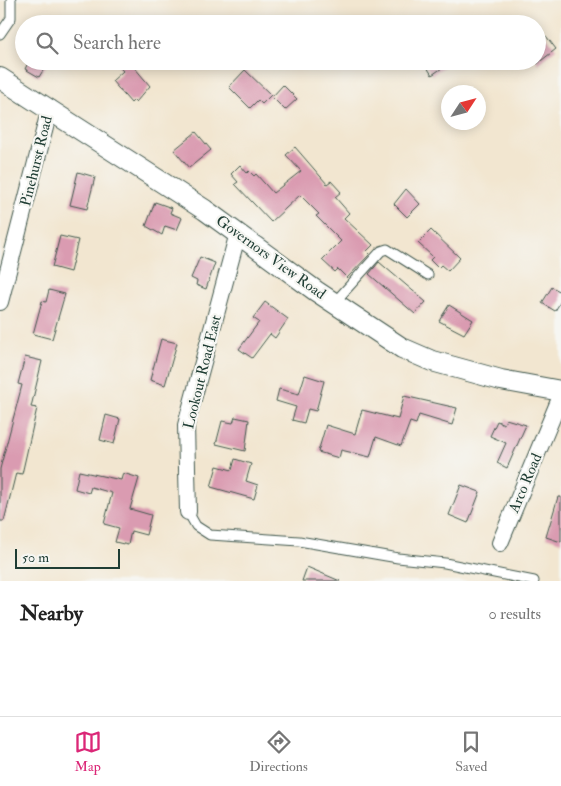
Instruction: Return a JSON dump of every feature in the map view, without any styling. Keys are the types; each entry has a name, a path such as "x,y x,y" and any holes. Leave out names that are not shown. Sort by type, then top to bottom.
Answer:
{"street":[{"name":"Governors View Road","path":"0,78 50,108 205,210 334,304 402,348 432,361 501,380 561,391"},
{"name":"Pinehurst Road","path":"0,302 50,108"},
{"name":"Lookout Road East","path":"188,512 186,425 238,233"},
{"name":"Arco Road","path":"500,543 561,396"}],"lane":[{"path":"0,34 11,18 11,0"},
{"path":"334,304 380,252 387,249 428,275"},
{"path":"188,512 196,526 210,535 338,547 398,558 445,563 534,581"}],"building":[{"path":"546,36 556,49 546,57"},
{"path":"27,70 43,70 39,77"},
{"path":"137,70 150,86 136,102 134,100 131,103 112,81 123,71"},
{"path":"245,70 271,95 262,104 258,100 250,108 229,87"},
{"path":"429,70 439,70 432,75"},
{"path":"283,85 297,99 285,110 272,97"},
{"path":"196,132 211,150 189,168 174,150"},
{"path":"295,147 327,184 331,181 341,192 335,197 349,213 344,218 373,245 367,251 370,254 347,278 338,269 335,272 322,260 341,241 316,216 319,214 300,195 271,222 235,184 238,182 231,174 240,165 247,173 249,171 254,176 256,174 273,193 301,171 286,155"},
{"path":"78,172 95,177 87,209 70,205"},
{"path":"406,189 420,204 407,217 394,204"},
{"path":"155,202 172,208 170,213 182,218 177,230 165,226 162,235 146,226"},
{"path":"431,230 460,258 448,271 441,265 438,268 430,260 433,257 418,243"},
{"path":"60,236 78,240 70,272 52,267"},
{"path":"200,257 215,263 206,289 196,285 197,281 191,278"},
{"path":"379,262 426,302 415,314 369,274"},
{"path":"552,287 561,292 561,301 555,311 542,303"},
{"path":"49,290 65,294 52,339 33,334 42,301 46,302"},
{"path":"265,302 288,319 275,338 270,334 252,358 239,349 259,322 253,318"},
{"path":"449,305 473,320 464,334 439,321"},
{"path":"161,339 177,343 165,385 150,380"},
{"path":"25,357 42,361 31,407 37,408 22,474 16,473 4,521 0,521 0,469 22,385 18,384"},
{"path":"305,375 324,381 316,411 308,409 304,423 292,420 296,407 276,401 279,389 299,394"},
{"path":"404,396 457,408 452,425 419,415 416,424 410,422 401,446 376,437 370,457 341,450 339,458 318,452 326,425 355,434 362,410 398,419"},
{"path":"106,415 120,419 114,444 100,440"},
{"path":"235,417 249,420 245,451 216,444 222,421 233,423"},
{"path":"506,419 526,425 507,468 497,463 506,443 490,436 497,421 504,424"},
{"path":"235,459 251,464 246,481 258,485 254,499 211,487 217,466 232,470"},
{"path":"79,471 121,480 123,473 139,478 130,509 151,515 146,535 131,531 128,545 115,542 119,528 104,524 112,493 91,487 89,493 75,489"},
{"path":"461,485 480,492 468,523 449,515"},
{"path":"558,497 561,497 561,542 546,537"},
{"path":"307,567 340,581 302,581"}]}
